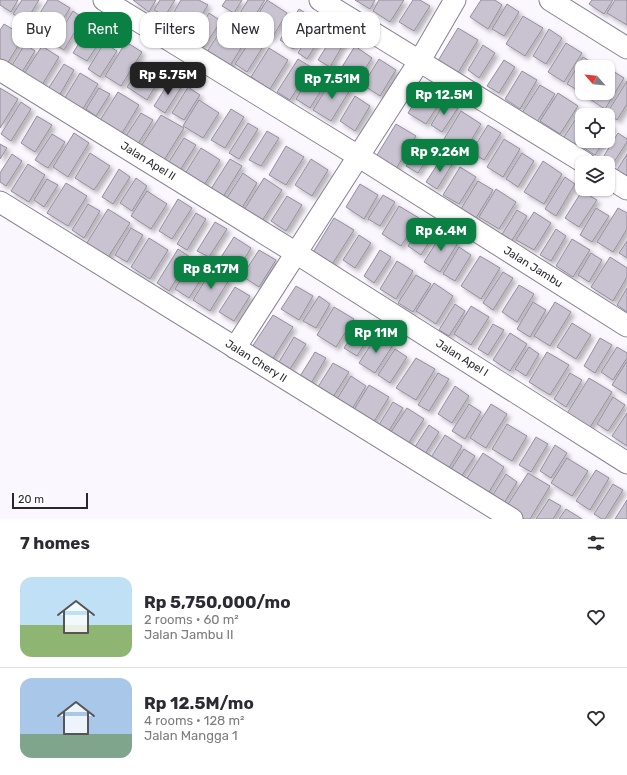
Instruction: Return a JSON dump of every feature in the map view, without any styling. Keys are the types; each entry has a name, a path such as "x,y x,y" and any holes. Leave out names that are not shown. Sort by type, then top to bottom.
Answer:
{"street":[{"name":"Jalan Jambu","path":"104,0 358,156 627,326"},
{"path":"320,0 575,157"},
{"path":"235,348 419,62 455,0"},
{"path":"550,0 627,48"},
{"name":"Jalan Apel II","path":"0,70 296,253"},
{"path":"615,181 627,188"},
{"name":"Jalan Chery II","path":"0,202 512,519"},
{"name":"Jalan Apel I","path":"296,253 627,463"}],"building":[{"path":"0,0 18,0 11,12 0,5"},
{"path":"22,0 39,0 32,12 14,12"},
{"path":"48,0 57,0 70,8 66,15 66,12 41,12"},
{"path":"133,0 156,0 149,12"},
{"path":"160,0 175,0 168,12 158,12 154,10"},
{"path":"181,0 199,0 208,5 204,12 174,12"},
{"path":"226,0 242,0 235,12 222,6"},
{"path":"248,0 265,0 257,12 241,12"},
{"path":"267,0 285,12 282,12 282,21 274,35 274,12 260,12"},
{"path":"355,0 375,0 370,9"},
{"path":"379,0 404,0 390,22 380,16 380,12 373,11"},
{"path":"413,0 420,0 430,6 414,31 399,22"},
{"path":"481,0 495,0 502,5 488,29 470,17"},
{"path":"592,0 613,0 604,14 589,4"},
{"path":"615,0 627,0 627,25 607,13"},
{"path":"507,4 519,12 504,36 492,29"},
{"path":"299,9 304,12 297,12"},
{"path":"73,11 74,12 74,33 66,47 66,23"},
{"path":"209,13 217,18 217,27 209,39"},
{"path":"523,16 543,28 525,56 506,44"},
{"path":"4,24 12,29 12,48 17,48 7,64 0,60 0,30"},
{"path":"458,28 478,40 456,76 436,64"},
{"path":"549,29 562,38 546,64 533,56"},
{"path":"217,36 217,48 241,48 228,69 205,55"},
{"path":"566,43 582,53 578,60 575,60 575,64 564,82 548,72"},
{"path":"483,45 495,53 479,78 468,70"},
{"path":"132,46 142,52 121,86 105,76 122,48 132,48"},
{"path":"23,48 31,48 35,51 19,77 9,70"},
{"path":"41,48 45,48 59,57 42,85 24,74"},
{"path":"76,48 96,48 87,61 73,53"},
{"path":"101,48 112,48 117,51 100,77 88,69"},
{"path":"245,48 262,48 247,72 235,64"},
{"path":"269,48 288,60 270,89 251,77"},
{"path":"301,48 314,48 307,59 298,53"},
{"path":"325,48 341,48 330,67 318,60"},
{"path":"354,48 358,48 372,58 354,86 337,75"},
{"path":"298,59 311,67 290,100 277,92"},
{"path":"379,59 396,70 380,96 363,85"},
{"path":"504,60 515,67 499,93 487,86"},
{"path":"143,63 162,75 147,100 127,87"},
{"path":"64,64 74,70 59,96 48,89"},
{"path":"575,70 575,89 567,84"},
{"path":"522,71 537,80 520,109 505,99"},
{"path":"615,72 624,78 615,93"},
{"path":"80,73 98,84 81,112 63,101"},
{"path":"311,74 326,83 310,108 296,99"},
{"path":"171,79 182,86 165,113 154,106"},
{"path":"332,79 350,90 331,121 313,110"},
{"path":"627,81 627,104 617,120 615,119 615,108 610,108"},
{"path":"540,85 555,94 537,122 522,113"},
{"path":"188,87 200,95 184,120 172,113"},
{"path":"0,88 18,99 0,128"},
{"path":"99,88 110,94 96,116 86,109"},
{"path":"423,89 441,101 426,124 408,113"},
{"path":"118,92 139,105 121,135 99,122"},
{"path":"558,93 578,106 575,108 575,111 560,134 540,121"},
{"path":"355,96 370,106 355,131 340,121"},
{"path":"199,100 219,113 203,138 183,126"},
{"path":"446,100 458,108 442,132 431,125"},
{"path":"591,100 611,100 606,108"},
{"path":"21,102 31,109 11,141 1,134"},
{"path":"231,109 244,117 225,148 211,140"},
{"path":"461,111 481,124 464,152 444,139"},
{"path":"141,113 153,120 136,147 124,139"},
{"path":"161,115 184,128 161,165 138,151"},
{"path":"37,116 52,125 35,152 21,143"},
{"path":"575,120 575,143 573,146 562,140"},
{"path":"248,123 258,129 239,159 229,153"},
{"path":"396,124 416,136 394,172 374,160"},
{"path":"488,125 501,133 484,160 471,152"},
{"path":"267,131 279,138 261,166 249,160"},
{"path":"74,133 89,143 68,177 53,167"},
{"path":"618,133 627,139 627,142 615,160 615,156 604,156 609,148 615,148 615,138"},
{"path":"52,134 65,142 48,168 35,160"},
{"path":"184,138 196,145 179,172 167,165"},
{"path":"504,139 520,149 503,177 487,167"},
{"path":"422,141 434,148 418,173 406,166"},
{"path":"0,144 7,148 0,159"},
{"path":"286,146 304,157 286,185 269,175"},
{"path":"201,148 220,160 202,188 183,177"},
{"path":"584,148 600,148 595,155"},
{"path":"90,153 110,166 94,190 75,178"},
{"path":"522,153 534,161 518,187 506,179"},
{"path":"12,154 22,161 6,186 0,182 0,173"},
{"path":"627,154 627,176 617,170"},
{"path":"443,156 453,163 437,189 426,182"},
{"path":"230,159 242,166 221,200 209,192"},
{"path":"311,159 328,170 312,196 295,185"},
{"path":"543,161 562,174 544,204 524,192"},
{"path":"28,164 45,175 29,202 11,191"},
{"path":"460,167 476,177 459,204 443,195"},
{"path":"119,169 130,177 113,204 102,197"},
{"path":"243,173 257,183 242,208 227,198"},
{"path":"565,177 575,184 556,216 545,209"},
{"path":"136,178 147,186 132,211 120,203"},
{"path":"264,178 282,190 262,221 244,210"},
{"path":"47,179 58,185 44,207 34,200"},
{"path":"478,181 493,190 476,218 461,209"},
{"path":"66,183 87,196 68,226 47,213"},
{"path":"360,184 378,195 364,219 346,207"},
{"path":"496,189 516,202 499,229 479,217"},
{"path":"147,191 167,204 151,229 131,216"},
{"path":"383,195 395,202 380,226 368,219"},
{"path":"287,196 302,205 286,231 271,221"},
{"path":"579,196 590,196 597,200 579,227 565,218"},
{"path":"178,199 192,208 172,239 159,231"},
{"path":"88,204 100,211 84,238 72,230"},
{"path":"399,206 419,218 401,246 382,234"},
{"path":"596,208 609,216 592,242 580,235"},
{"path":"618,208 627,213 627,229 613,252 597,242"},
{"path":"108,209 130,223 107,259 85,246"},
{"path":"517,210 527,216 511,242 501,236"},
{"path":"534,212 551,223 534,250 516,240"},
{"path":"196,213 206,219 187,250 177,244"},
{"path":"334,218 354,230 331,266 312,254"},
{"path":"425,219 438,228 421,255 408,246"},
{"path":"215,222 227,229 209,257 197,251"},
{"path":"131,228 143,235 127,262 115,255"},
{"path":"556,229 566,236 551,261 540,255"},
{"path":"442,233 458,243 440,272 424,262"},
{"path":"359,235 371,243 355,268 343,260"},
{"path":"234,237 251,248 234,276 216,265"},
{"path":"149,238 168,250 150,279 131,267"},
{"path":"572,239 590,250 573,277 556,266"},
{"path":"627,241 627,258 619,253"},
{"path":"459,247 471,255 455,281 443,274"},
{"path":"178,249 190,257 169,291 157,283"},
{"path":"259,250 276,260 259,287 242,276"},
{"path":"380,250 391,257 374,283 364,276"},
{"path":"591,253 602,260 589,282 578,275"},
{"path":"480,256 500,268 481,299 461,286"},
{"path":"610,257 627,268 627,277 613,301 591,287"},
{"path":"397,261 413,271 396,299 380,289"},
{"path":"190,264 205,273 189,298 175,289"},
{"path":"212,269 229,280 210,311 193,300"},
{"path":"503,272 513,278 493,310 483,303"},
{"path":"416,275 431,284 413,312 398,303"},
{"path":"434,283 453,296 436,324 416,311"},
{"path":"519,285 534,294 517,322 502,312"},
{"path":"296,286 313,296 299,320 281,309"},
{"path":"235,287 250,296 234,321 219,312"},
{"path":"627,288 627,312 617,305"},
{"path":"319,296 330,304 316,328 303,321"},
{"path":"533,302 546,310 530,337 517,329"},
{"path":"555,302 571,312 550,346 534,336"},
{"path":"455,304 465,311 449,336 439,330"},
{"path":"471,306 489,317 471,345 454,334"},
{"path":"334,307 354,319 336,347 317,335"},
{"path":"273,315 293,327 270,363 250,350"},
{"path":"361,321 374,329 357,356 344,348"},
{"path":"572,323 591,335 576,359 557,347"},
{"path":"493,324 504,330 488,355 478,349"},
{"path":"510,333 527,344 510,371 493,360"},
{"path":"377,335 393,345 375,373 359,363"},
{"path":"294,337 306,344 290,369 279,362"},
{"path":"600,338 612,345 595,373 584,366"},
{"path":"529,347 539,354 526,376 515,369"},
{"path":"617,347 627,353 627,358 613,380 601,372"},
{"path":"395,349 407,357 390,383 378,375"},
{"path":"315,352 326,358 310,385 299,378"},
{"path":"547,352 569,365 550,395 529,382"},
{"path":"416,358 435,369 416,400 396,388"},
{"path":"627,361 627,394 612,385"},
{"path":"333,363 349,372 331,400 316,390"},
{"path":"438,373 449,379 429,411 418,405"},
{"path":"570,373 582,380 566,407 554,399"},
{"path":"351,376 366,386 349,414 334,404"},
{"path":"589,378 612,392 589,429 566,415"},
{"path":"369,385 389,397 372,425 352,413"},
{"path":"455,386 469,396 452,423 438,414"},
{"path":"613,397 625,405 608,431 597,424"},
{"path":"393,402 403,408 387,434 377,428"},
{"path":"469,404 481,412 465,439 452,431"},
{"path":"491,404 507,414 486,448 470,438"},
{"path":"407,408 424,419 406,447 389,435"},
{"path":"627,413 627,446 612,436"},
{"path":"507,424 527,436 512,461 492,449"},
{"path":"429,425 439,432 423,457 413,450"},
{"path":"445,435 462,446 446,473 428,462"},
{"path":"536,437 548,444 531,472 519,465"},
{"path":"555,445 567,453 551,478 540,471"},
{"path":"464,449 475,456 461,477 450,471"},
{"path":"483,453 504,467 486,497 464,483"},
{"path":"567,458 588,471 572,496 551,483"},
{"path":"596,470 609,478 590,510 576,501"},
{"path":"528,473 550,486 530,519 521,519 505,509"},
{"path":"506,474 517,482 501,508 489,501"},
{"path":"613,484 623,490 605,519 602,519 594,514"},
{"path":"549,499 561,506 553,519 536,519"},
{"path":"627,500 627,519 615,519"},
{"path":"566,509 582,519 559,519"}]}
